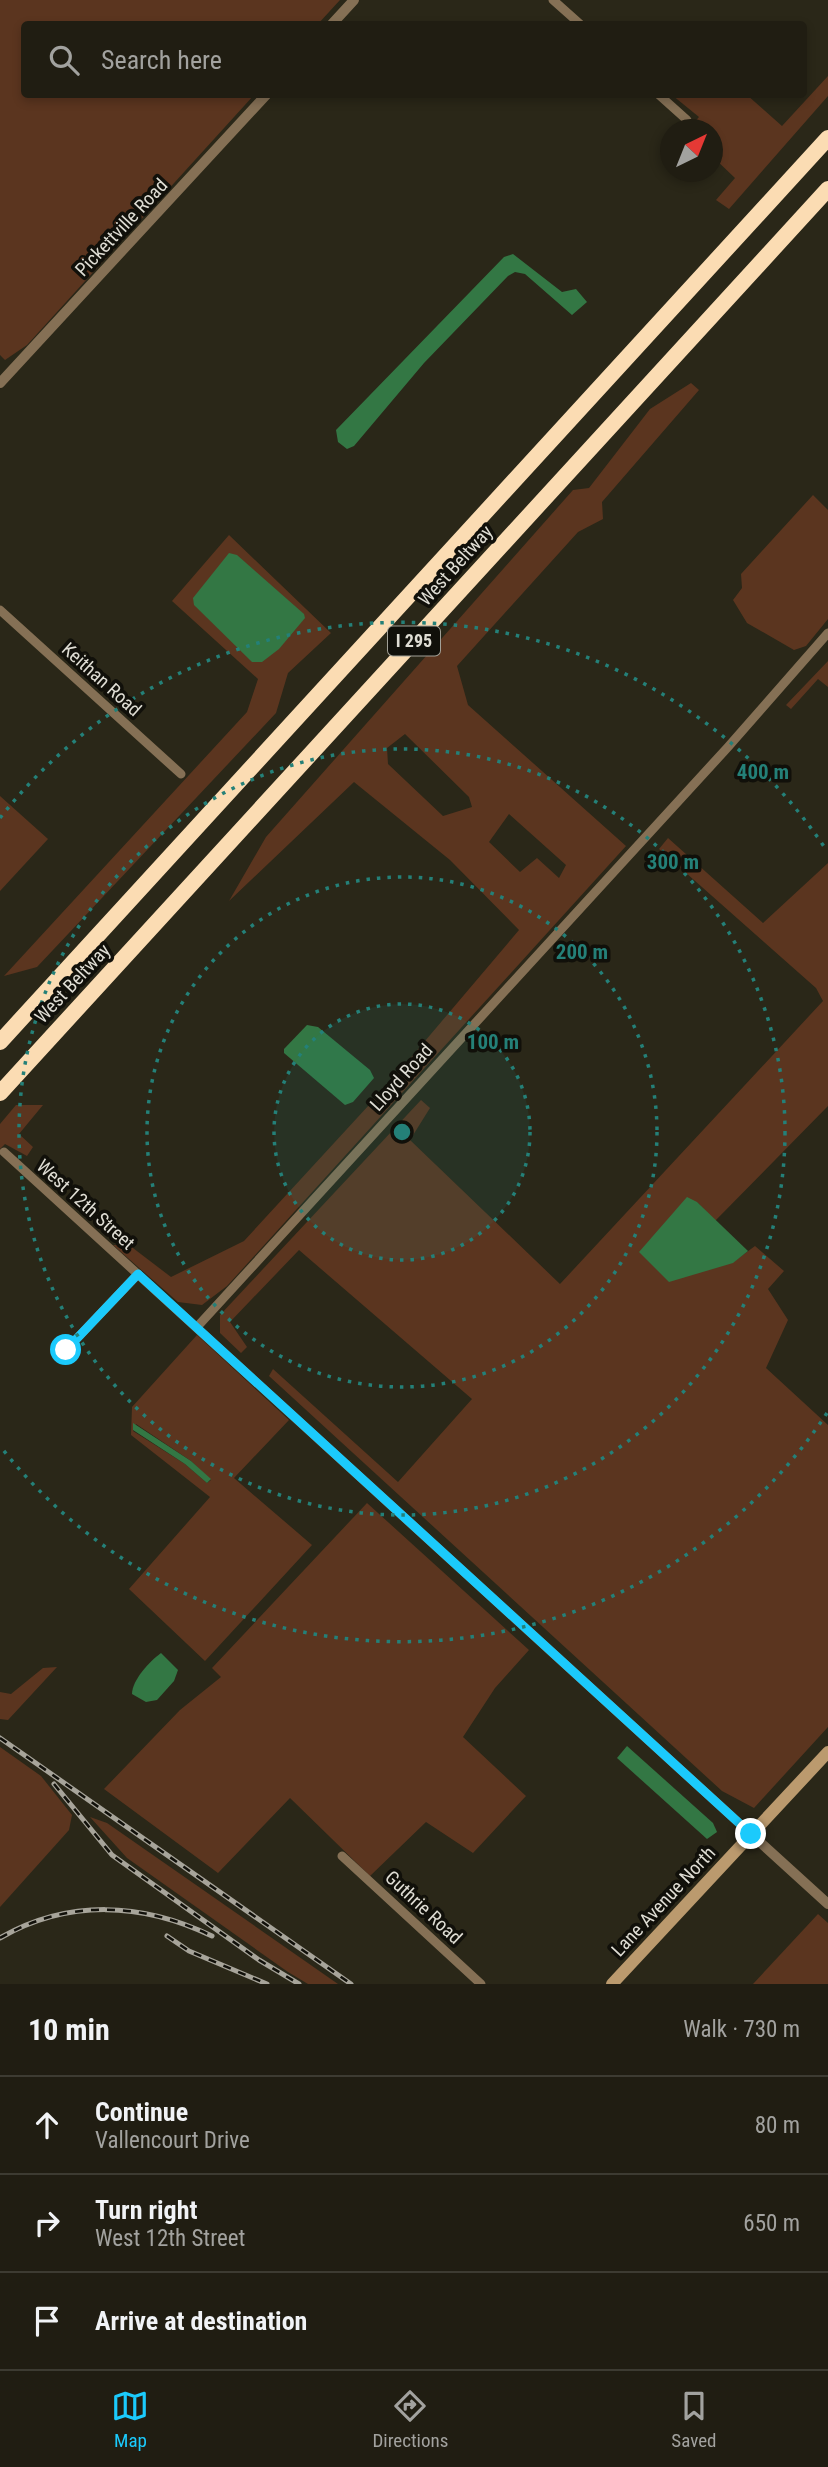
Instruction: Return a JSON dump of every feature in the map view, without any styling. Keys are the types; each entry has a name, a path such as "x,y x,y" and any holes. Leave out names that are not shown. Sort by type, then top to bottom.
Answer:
{"highway":[{"name":"West Beltway","path":"0,1042 828,138"},
{"name":"West Beltway","path":"0,1093 828,189"}],"main road":[{"name":"Lane Avenue North","path":"611,1984 828,1752"}],"street":[{"path":"335,21 354,0"},
{"path":"552,0 576,21"},
{"name":"Pickettville Road","path":"0,383 263,98"},
{"path":"662,98 686,119"},
{"name":"Keithan Road","path":"0,610 181,774"},
{"name":"Lloyd Road","path":"197,1327 728,747 828,633"},
{"name":"West 12th Street","path":"4,1153 828,1904"},
{"path":"66,1350 138,1274"},
{"name":"Guthrie Road","path":"342,1856 481,1984"}],"shaded area":[{"path":"0,0 340,0 321,21 21,21 21,98 251,98 27,345 5,360 0,355"},
{"path":"828,76 828,96 729,209 716,200 735,178 723,167 723,119 697,119 699,117 676,98 750,98 782,126"},
{"path":"513,254 562,292 576,289 587,302 572,315 525,274 515,272 508,276 424,363 354,446 347,449 338,442 336,430 504,257"},
{"path":"691,383 699,390 602,502 603,519 578,532 457,666 468,705 626,846 227,1286 202,1305 178,1302 113,1245 129,1245 171,1277 244,1241 392,1080 519,930 450,860 354,782 229,901 266,837 573,490 589,488 650,409","holes":["405,734 469,797 472,807 443,816 388,764 387,748","509,814 566,865 559,878 537,858 520,872 489,842"]},
{"path":"813,495 828,510 828,619 806,646 794,650 747,623 733,600 742,588 741,574"},
{"path":"229,535 331,633 288,673 276,713 37,967 4,976 247,712 258,679 172,601"},
{"path":"229,553 237,555 304,614 305,618 279,649 262,662 252,662 194,605 193,598"},
{"path":"828,661 828,687 818,679 791,709 786,705"},
{"path":"0,796 48,839 0,891"},
{"path":"668,838 763,923 828,863 828,1106 715,1221 697,1202 732,1263 755,1246 784,1271 768,1289 788,1320 766,1368 828,1425 828,1727 754,1808 722,1791 269,1376 273,1369 398,1482 472,1399 299,1250 230,1322 247,1347 241,1353 220,1333 220,1315 421,1100 430,1108 410,1140 560,1284 823,1001 816,988 659,849"},
{"path":"307,1025 318,1027 370,1070 374,1078 353,1102 345,1105 284,1053 284,1049"},
{"path":"16,1105 43,1105 19,1134 33,1147 27,1156 5,1144 0,1149 0,1124"},
{"path":"687,1197 697,1202 748,1251 733,1263 669,1282 639,1252"},
{"path":"197,1335 289,1420 234,1478 312,1545 205,1661 129,1589 210,1497 131,1435 132,1407","holes":["136,1424 191,1461 211,1480 207,1483 185,1464 133,1431"]},
{"path":"133,1423 191,1461 211,1479 207,1483 185,1464 133,1430"},
{"path":"367,1503 529,1650 495,1688 463,1737 526,1796 473,1853 426,1822 370,1876 290,1798 218,1873 104,1789 180,1710 221,1677 212,1668"},
{"path":"161,1653 178,1670 174,1681 157,1700 146,1702 132,1694 133,1689 142,1671"},
{"path":"57,1667 8,1720 0,1719 0,1692 11,1694 43,1668"},
{"path":"627,1746 713,1823 717,1832 707,1839 617,1758"},
{"path":"0,1747 41,1776 72,1815 69,1830 0,1907"},
{"path":"90,1817 107,1823 338,1984 308,1984 288,1972 127,1858"},
{"path":"818,1914 828,1923 828,1984 753,1984"}],"railway":[{"path":"0,1738 351,1984"},
{"path":"54,1784 112,1855 259,1960 299,1984"},
{"path":"0,1938 52,1916 105,1910 159,1916 212,1936"},
{"path":"167,1936 189,1951 267,1984"}],"route":[{"path":"66,1350 70,1349 138,1274 751,1834"}]}
